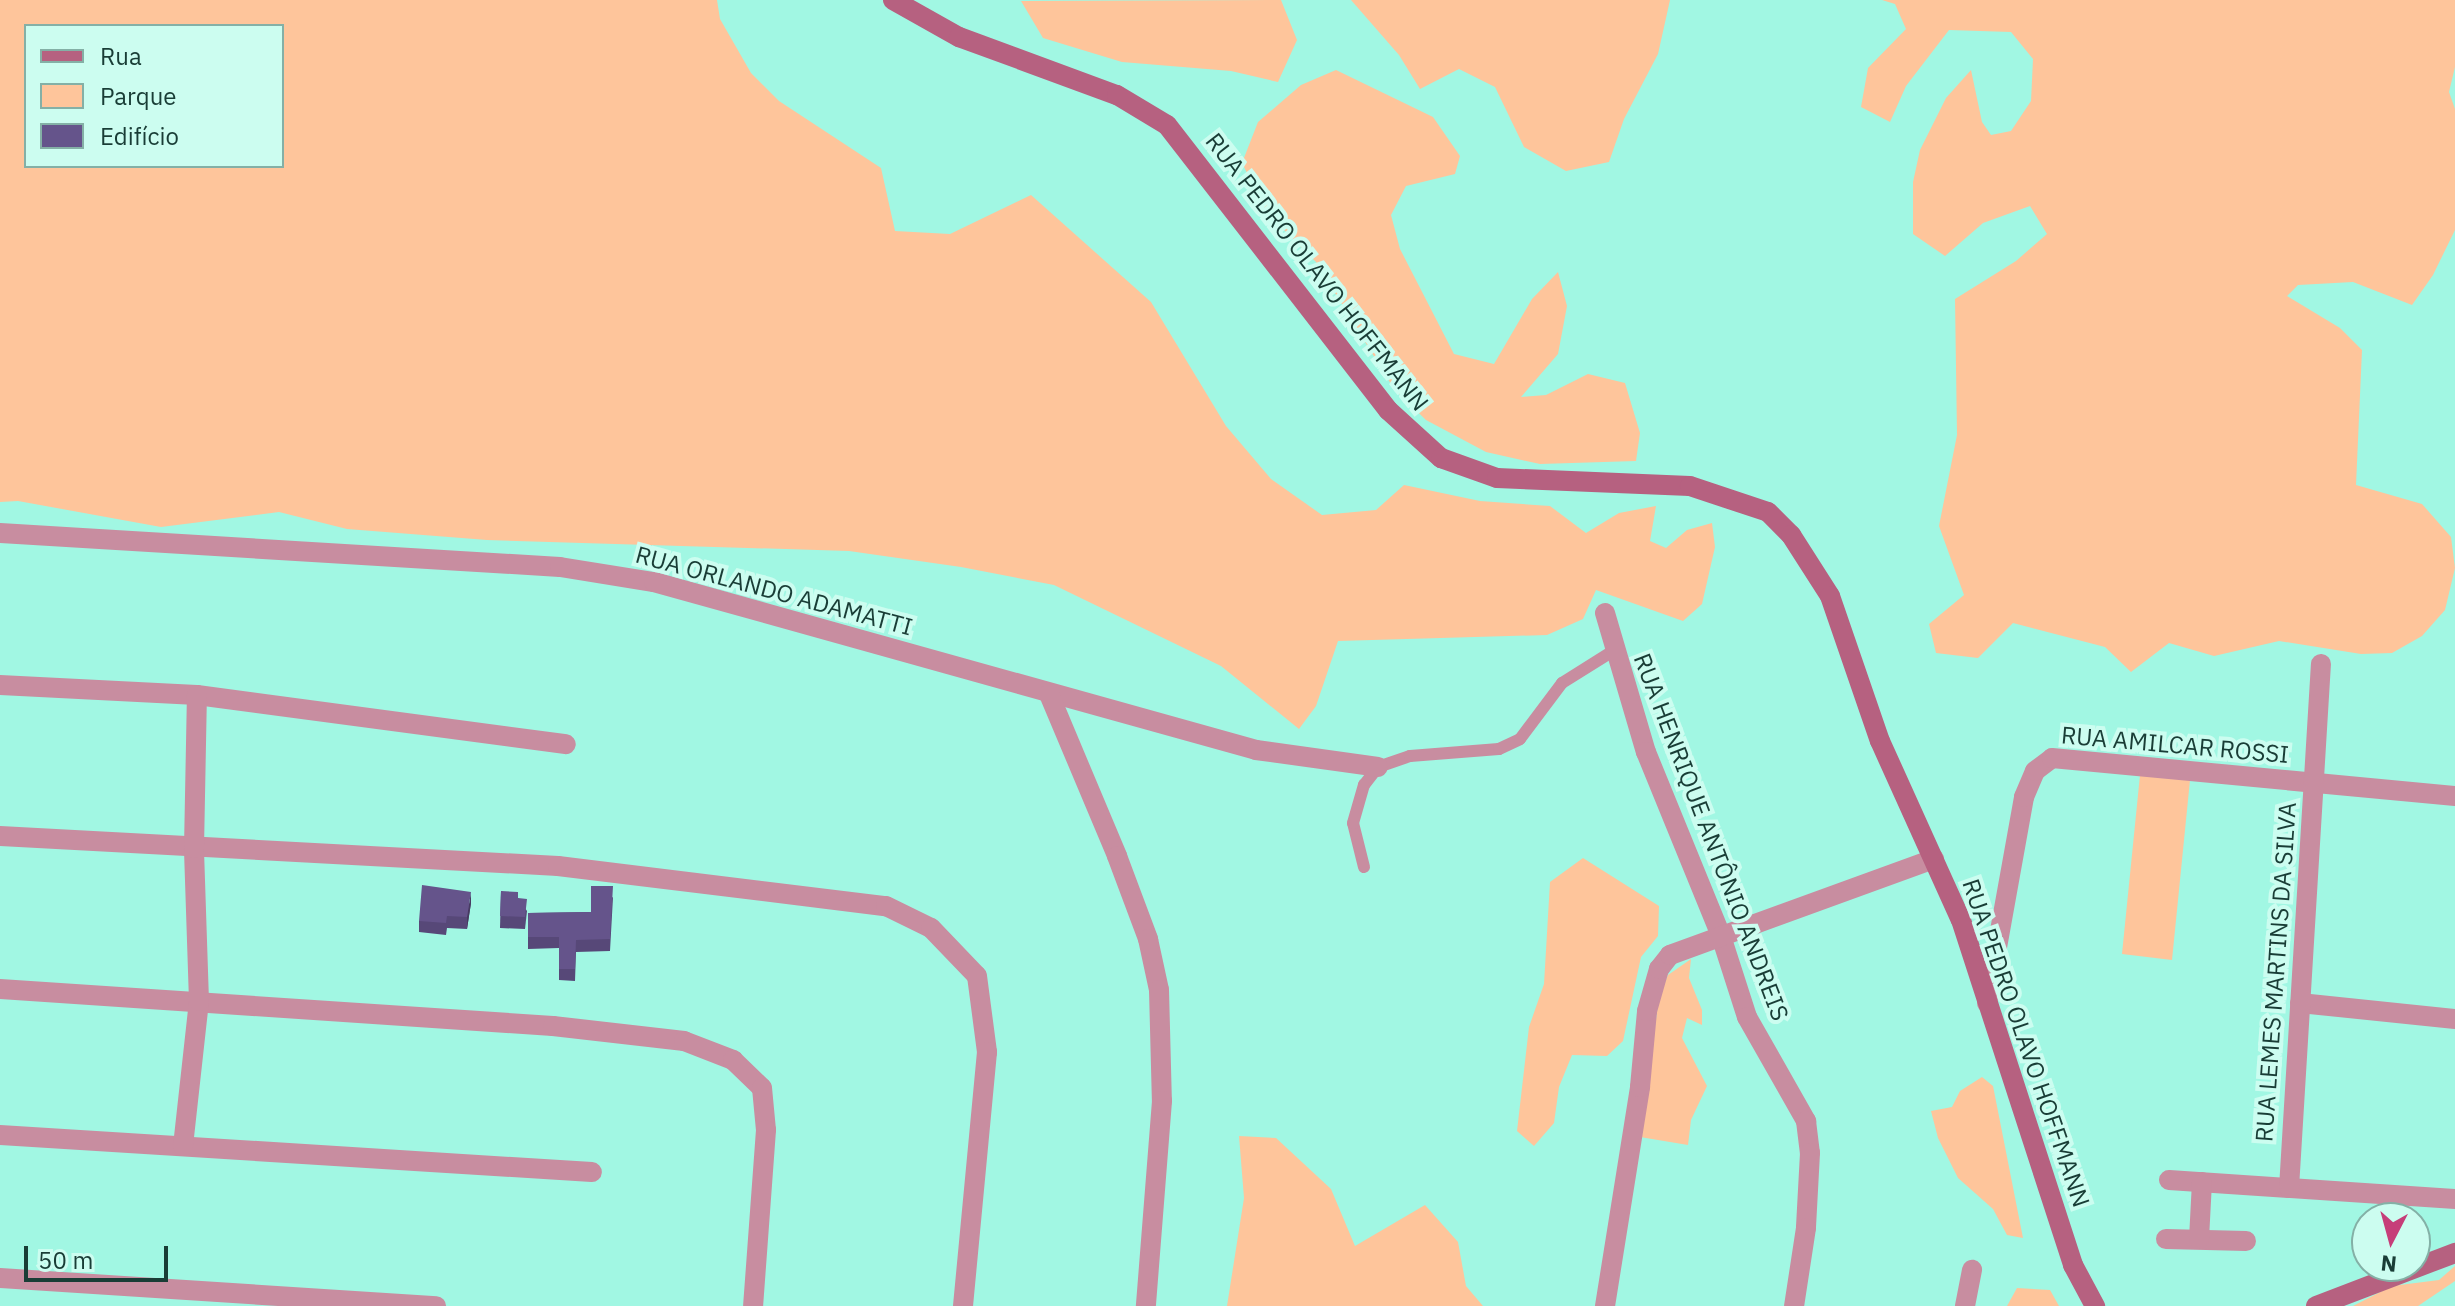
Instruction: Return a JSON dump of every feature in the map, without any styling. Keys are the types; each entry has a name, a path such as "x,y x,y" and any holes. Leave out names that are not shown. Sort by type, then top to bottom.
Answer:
{"street":[{"name":"RUA PEDRO OLAVO HOFFMANN","path":"893,0 969,41 1117,95 1167,125 1388,410 1441,458 1497,478 1690,486 1768,512 1814,565 1830,596 1880,741 1961,920 2073,1265 2095,1306"},
{"name":"RUA ORLANDO ADAMATTI","path":"0,533 560,567 654,582 1256,750 1378,767"},
{"name":"RUA HENRIQUE ANTÔNIO ANDREIS","path":"1605,613 1613,651 1646,752 1721,936 1747,1017 1806,1121 1809,1183 1794,1306"},
{"name":"RUA LEMES MARTINS DA SILVA","path":"2289,1188 2321,664"},
{"path":"0,685 197,695 566,744"},
{"path":"1049,694 1122,870 1159,990 1162,1101 1146,1306"},
{"path":"183,1146 199,1001 194,848 197,695"},
{"name":"RUA AMILCAR ROSSI","path":"1987,1003 2024,797 2035,771 2052,758 2455,796"},
{"path":"0,836 558,866 886,906 931,928 977,976 987,1052 963,1306"},
{"path":"1605,1306 1654,982 1670,955 1934,859"},
{"path":"0,989 553,1026 684,1041 733,1060 762,1088 766,1130 753,1306"},
{"path":"2300,1003 2455,1019"},
{"path":"0,1135 592,1172"},
{"path":"2169,1180 2455,1199"},
{"path":"2199,1239 2202,1182"},
{"path":"2166,1239 2246,1241"},
{"path":"2316,1306 2455,1253"},
{"path":"1965,1306 1972,1270"},
{"path":"0,1278 436,1306"}],"lane":[{"name":"RUA ORLANDO ADAMATTI","path":"1378,767 1410,756 1509,744 1536,720 1562,683 1613,651"},
{"path":"1364,867 1353,823 1364,785 1378,767"}],"green space":[{"path":"0,0 717,0 720,19 751,73 779,101 881,168 895,231 950,234 1031,195 1151,302 1226,426 1271,479 1322,515 1376,510 1404,485 1480,501 1550,506 1586,533 1619,513 1656,506 1650,541 1666,548 1687,530 1712,523 1715,547 1702,604 1683,621 1596,590 1583,619 1547,635 1338,641 1316,706 1299,729 1221,666 1054,585 961,567 849,551 487,540 347,529 279,512 161,527 18,501 0,502"},
{"path":"1281,0 1297,40 1278,82 1231,71 1122,62 1043,38 1021,1"},
{"path":"1351,0 1670,0 1658,54 1624,119 1609,162 1566,171 1524,147 1495,87 1459,69 1420,89 1399,55"},
{"path":"1882,0 2455,0 2455,67 2449,92 2455,109 2455,230 2433,275 2412,305 2353,282 2298,285 2287,296 2340,328 2362,350 2356,485 2422,504 2451,537 2455,568 2445,610 2422,636 2392,653 2361,654 2279,641 2214,656 2169,643 2131,672 2105,647 2013,623 1978,658 1936,653 1929,624 1964,595 1939,526 1957,435 1955,299 2016,261 2047,234 2030,206 1983,223 1945,256 1913,234 1913,182 1920,150 1946,98 1971,70 1982,122 1991,135 2011,131 2031,101 2033,59 2011,32 1949,30 1906,86 1890,122 1861,107 1868,68 1906,29 1895,4"},
{"path":"1336,70 1433,117 1460,156 1455,174 1406,186 1391,215 1400,249 1454,354 1494,364 1532,299 1558,272 1567,306 1558,354 1521,397 1546,395 1588,374 1625,383 1640,433 1636,461 1540,464 1486,452 1426,420 1394,389 1316,262 1267,213 1242,163 1258,122 1301,85"},
{"path":"2140,775 2190,780 2172,960 2122,954"},
{"path":"1583,858 1659,906 1658,936 1641,957 1623,1041 1607,1056 1572,1055 1559,1087 1554,1123 1534,1146 1517,1131 1529,1027 1544,984 1550,882"},
{"path":"1691,959 1689,978 1702,1010 1702,1025 1687,1018 1682,1038 1707,1086 1691,1120 1688,1145 1640,1137 1659,997 1668,975"},
{"path":"1982,1077 1993,1086 2023,1238 2007,1235 1993,1209 1958,1178 1938,1138 1931,1111 1952,1107 1960,1091"},
{"path":"1239,1136 1276,1138 1331,1189 1355,1246 1425,1205 1458,1242 1466,1286 1483,1306 1227,1306 1244,1198"},
{"path":"2455,1266 2455,1281 2418,1306 2353,1306 2392,1286 2439,1280"},
{"path":"2017,1288 2050,1290 2059,1306 2007,1306"}],"building":[{"path":"422,885 471,892 467,917 447,916 446,923 419,921"},
{"path":"591,886 613,886 610,939 576,940 575,969 559,969 559,937 528,937 528,913 591,912"},
{"path":"501,891 518,892 518,898 527,899 525,917 500,916"}]}
